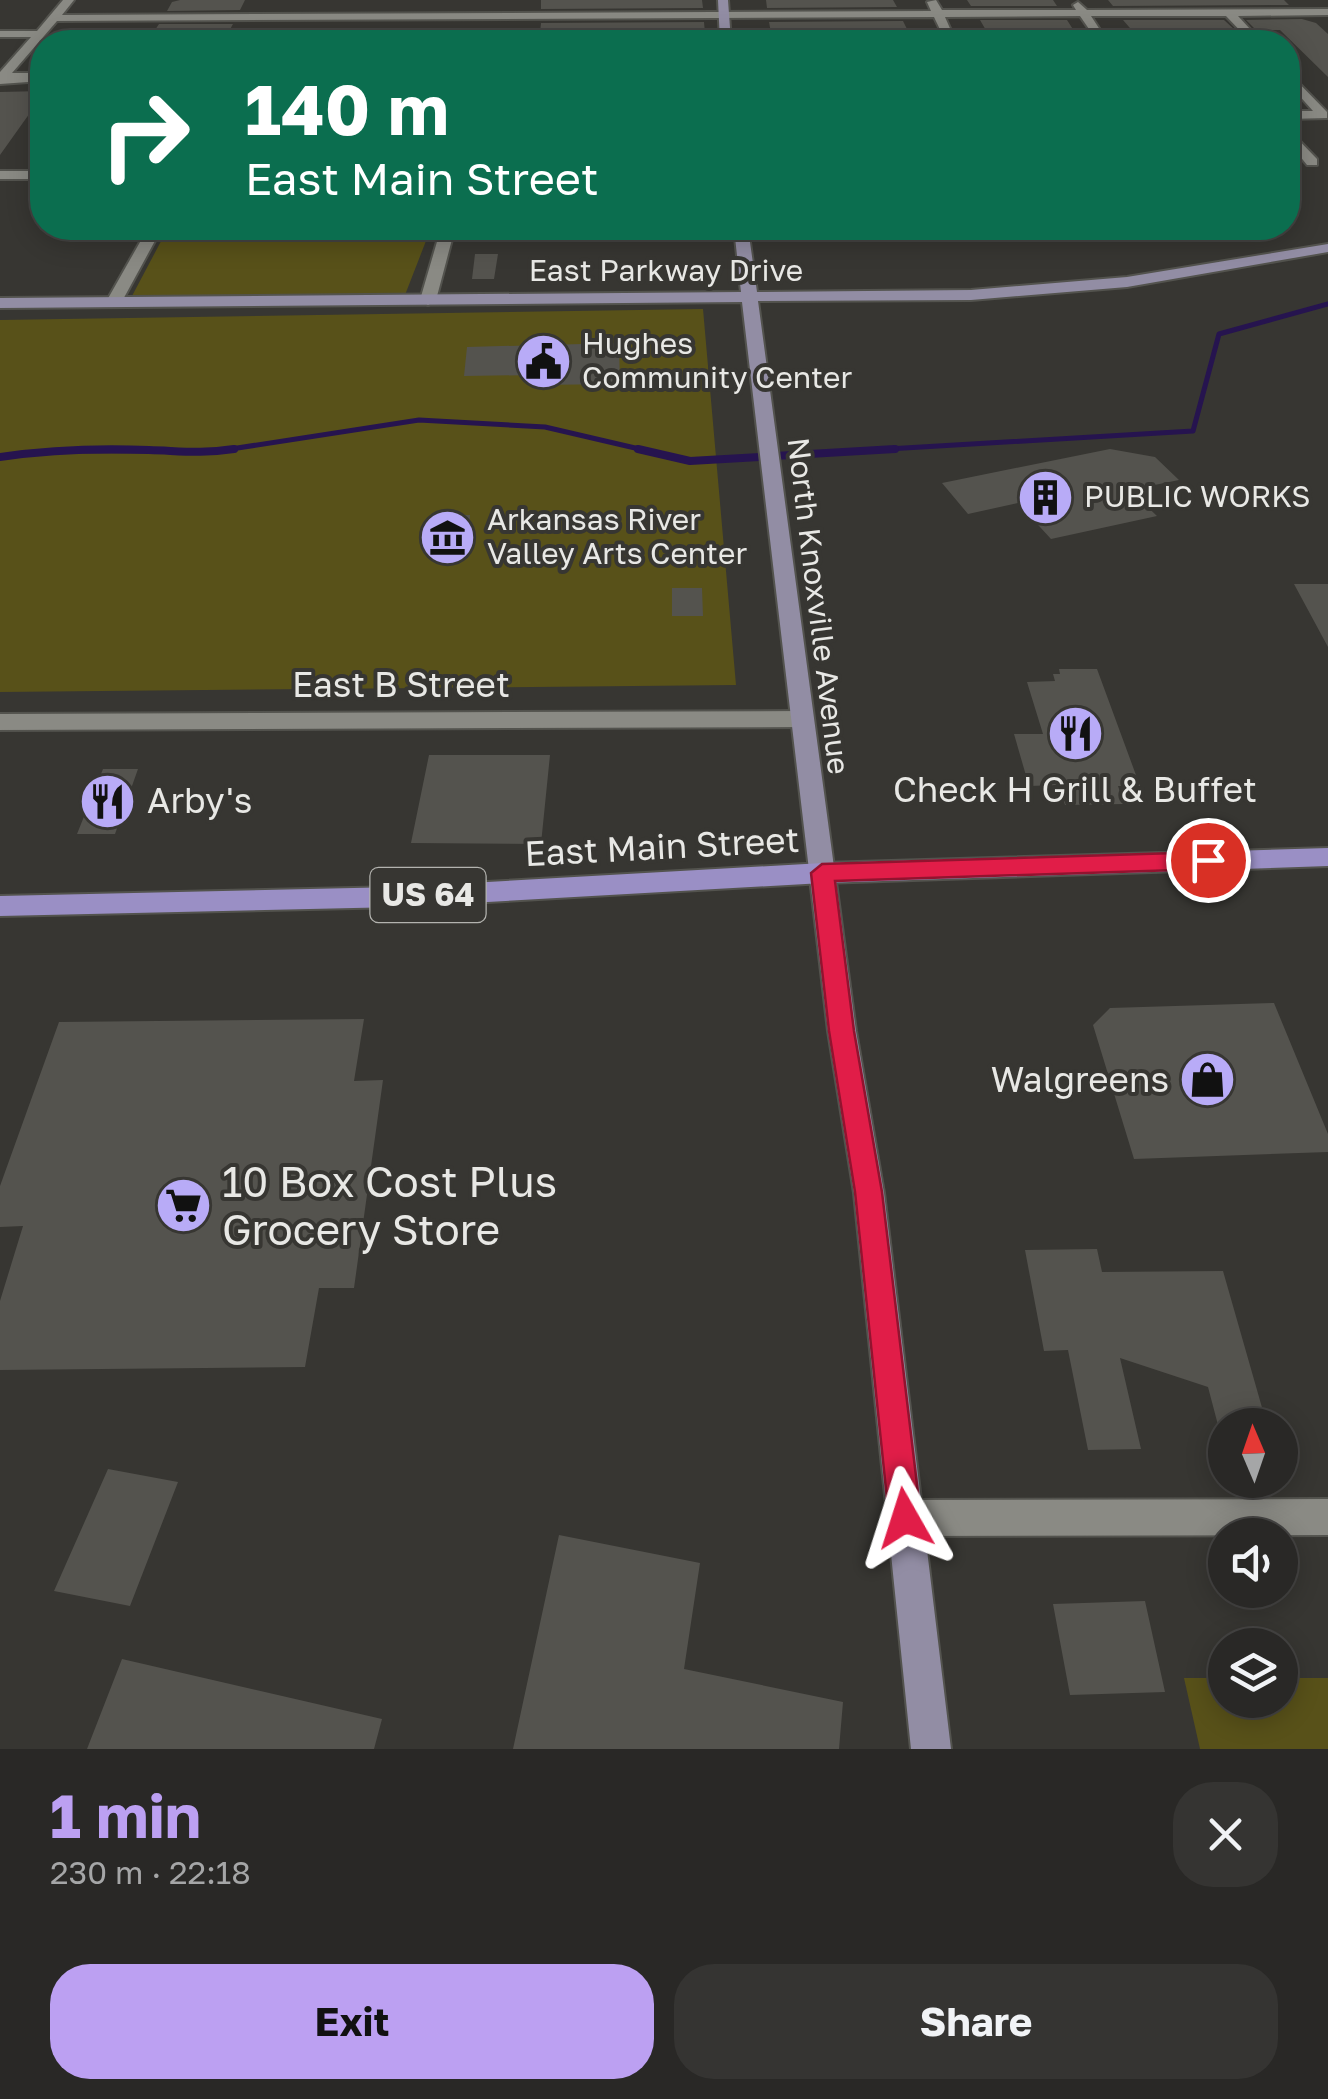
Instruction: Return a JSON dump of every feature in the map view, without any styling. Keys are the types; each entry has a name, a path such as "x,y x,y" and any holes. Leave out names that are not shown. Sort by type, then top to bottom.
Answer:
{"main road":[{"path":"723,0 725,30"},
{"name":"North Knoxville Avenue","path":"742,240 842,1031 869,1192 932,1749"},
{"name":"East Parkway Drive","path":"0,303 899,297 1060,289 1202,271 1328,248"},
{"name":"East Main Street","path":"0,906 398,897 822,873 1328,857"}],"street":[{"path":"42,30 69,0"},
{"path":"931,0 945,30"},
{"path":"1074,0 1095,30"},
{"path":"54,18 1328,12"},
{"path":"1229,13 1245,30"},
{"path":"259,30 265,17"},
{"path":"0,34 30,34"},
{"path":"1,78 30,44"},
{"path":"1,78 30,77"},
{"path":"1300,89 1323,115 1300,115"},
{"path":"1300,148 1312,162"},
{"path":"0,175 30,175"},
{"path":"114,302 148,240"},
{"path":"428,300 445,240"},
{"name":"East B Street","path":"0,722 802,720"},
{"path":"905,1518 1328,1518"}],"shaded area":[{"path":"162,240 426,240 405,295 132,296"},
{"path":"703,309 736,685 0,692 0,320"},
{"path":"1184,1678 1208,1678 1208,1718 1298,1718 1298,1678 1328,1678 1328,1749 1200,1749"}],"building":[{"path":"245,0 240,10 167,11 172,2"},
{"path":"541,0 702,0 703,8 541,9"},
{"path":"766,0 893,0 897,7 767,8"},
{"path":"967,0 1053,0 1057,6 971,6"},
{"path":"1108,0 1284,0 1289,5 1113,6"},
{"path":"1302,19 1316,23 1328,34 1328,77 1300,50 1300,30 1256,30 1246,20"},
{"path":"980,20 1067,20 1073,30 986,30"},
{"path":"1123,20 1224,20 1235,30 1132,30"},
{"path":"903,21 908,30 770,30 769,22"},
{"path":"704,22 705,30 540,30 541,23"},
{"path":"159,24 233,24 230,30 155,30"},
{"path":"30,91 30,113 0,155 0,92"},
{"path":"475,254 498,254 494,279 472,279"},
{"name":"Hughes Community Center","path":"619,343 620,384 536,385 536,375 464,376 467,347"},
{"name":"PUBLIC WORKS","path":"1110,449 1155,457 1179,480 1130,490 1157,516 1051,539 1018,503 968,514 942,483"},
{"name":"Arkansas River Valley Arts Center","path":"470,515 468,545 433,546 436,516"},
{"path":"1294,584 1328,584 1328,647"},
{"path":"672,588 702,588 703,616 672,616"},
{"name":"Check H Grill & Buffet","path":"1059,669 1097,669 1140,786 1118,786 1124,804 1065,805 1059,785 1029,786 1014,734 1043,734 1027,682 1055,681 1053,674 1060,674"},
{"path":"429,755 550,755 541,844 411,843"},
{"name":"Arby's","path":"103,769 138,769 115,834 77,834"},
{"name":"Walgreens","path":"1274,1003 1328,1134 1328,1152 1134,1159 1093,1025 1110,1008"},
{"name":"10 Box Cost Plus Grocery Store","path":"364,1019 354,1081 383,1080 354,1288 319,1288 305,1367 0,1370 0,1301 23,1226 0,1227 0,1186 59,1022"},
{"path":"1097,1249 1102,1272 1223,1271 1262,1408 1214,1408 1208,1387 1120,1358 1141,1449 1088,1450 1068,1350 1044,1351 1025,1250"},
{"path":"108,1469 178,1482 130,1606 54,1591"},
{"path":"559,1535 700,1563 684,1669 843,1702 839,1749 513,1749"},
{"path":"1145,1601 1165,1692 1070,1695 1053,1604"},
{"path":"122,1659 382,1719 374,1749 87,1749"}],"waterway":[{"path":"854,451 1193,431 1219,334 1328,304"},
{"path":"227,450 419,420 545,427 648,451"},
{"path":"227,450 234,449"},
{"path":"638,449 690,461 895,449"},
{"path":"0,457 74,450 227,450"},
{"path":"218,451 227,450"},
{"path":"77,451 161,451"}],"place":[{"name":"Hughes Community Center","path":"543,361"},
{"name":"PUBLIC WORKS","path":"1045,497"},
{"name":"Arkansas River Valley Arts Center","path":"448,537"},
{"name":"Check H Grill & Buffet","path":"1075,734"},
{"name":"Arby's","path":"108,801"},
{"name":"Walgreens","path":"1208,1080"},
{"name":"10 Box Cost Plus Grocery Store","path":"183,1206"}],"route":[{"path":"905,1518 869,1192 842,1031 822,873 1208,860"}]}
